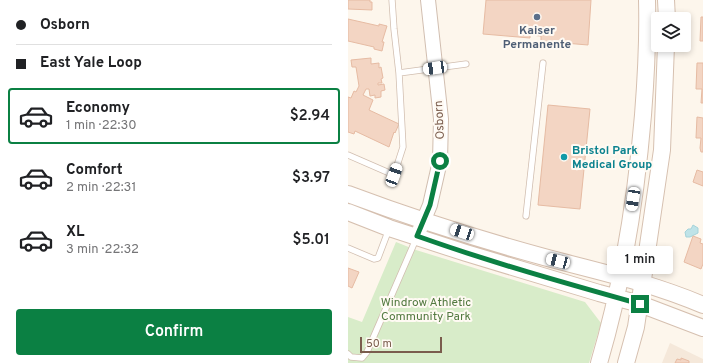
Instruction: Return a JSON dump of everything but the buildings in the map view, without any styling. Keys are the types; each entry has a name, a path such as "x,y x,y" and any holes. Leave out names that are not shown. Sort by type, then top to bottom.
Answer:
{"main road":[{"path":"599,363 616,298 640,154 647,0"},
{"path":"666,0 667,12"},
{"path":"626,363 640,304 662,150 666,52"},
{"path":"348,194 506,247 663,289 703,305"},
{"path":"348,212 389,228 466,253 640,304 703,328"}],"street":[{"name":"Osborn","path":"417,236 430,205 440,161 441,119 428,0"}],"lane":[{"path":"348,155 394,175 404,148 392,0"},
{"path":"526,216 542,63"},
{"path":"399,73 466,64"},
{"path":"348,248 374,259 378,258 389,228"},
{"path":"348,354 351,357 362,358 367,352 417,236"}],"shaded area":[{"path":"670,343 703,359 703,363 662,363"}],"green space":[{"name":"Windrow Athletic Community Park","path":"396,242 416,250 585,302 601,323 589,363 348,363 348,317 362,322"}],"water":[{"path":"693,225 698,228 698,233 690,237 686,237 685,232 688,229 691,229"}],"place":[{"name":"Kaiser Permanente","path":"537,17"},
{"name":"Bristol Park Medical Group","path":"564,157"}],"route":[{"path":"440,161 430,205 417,236 466,253 599,294 640,304"}]}
